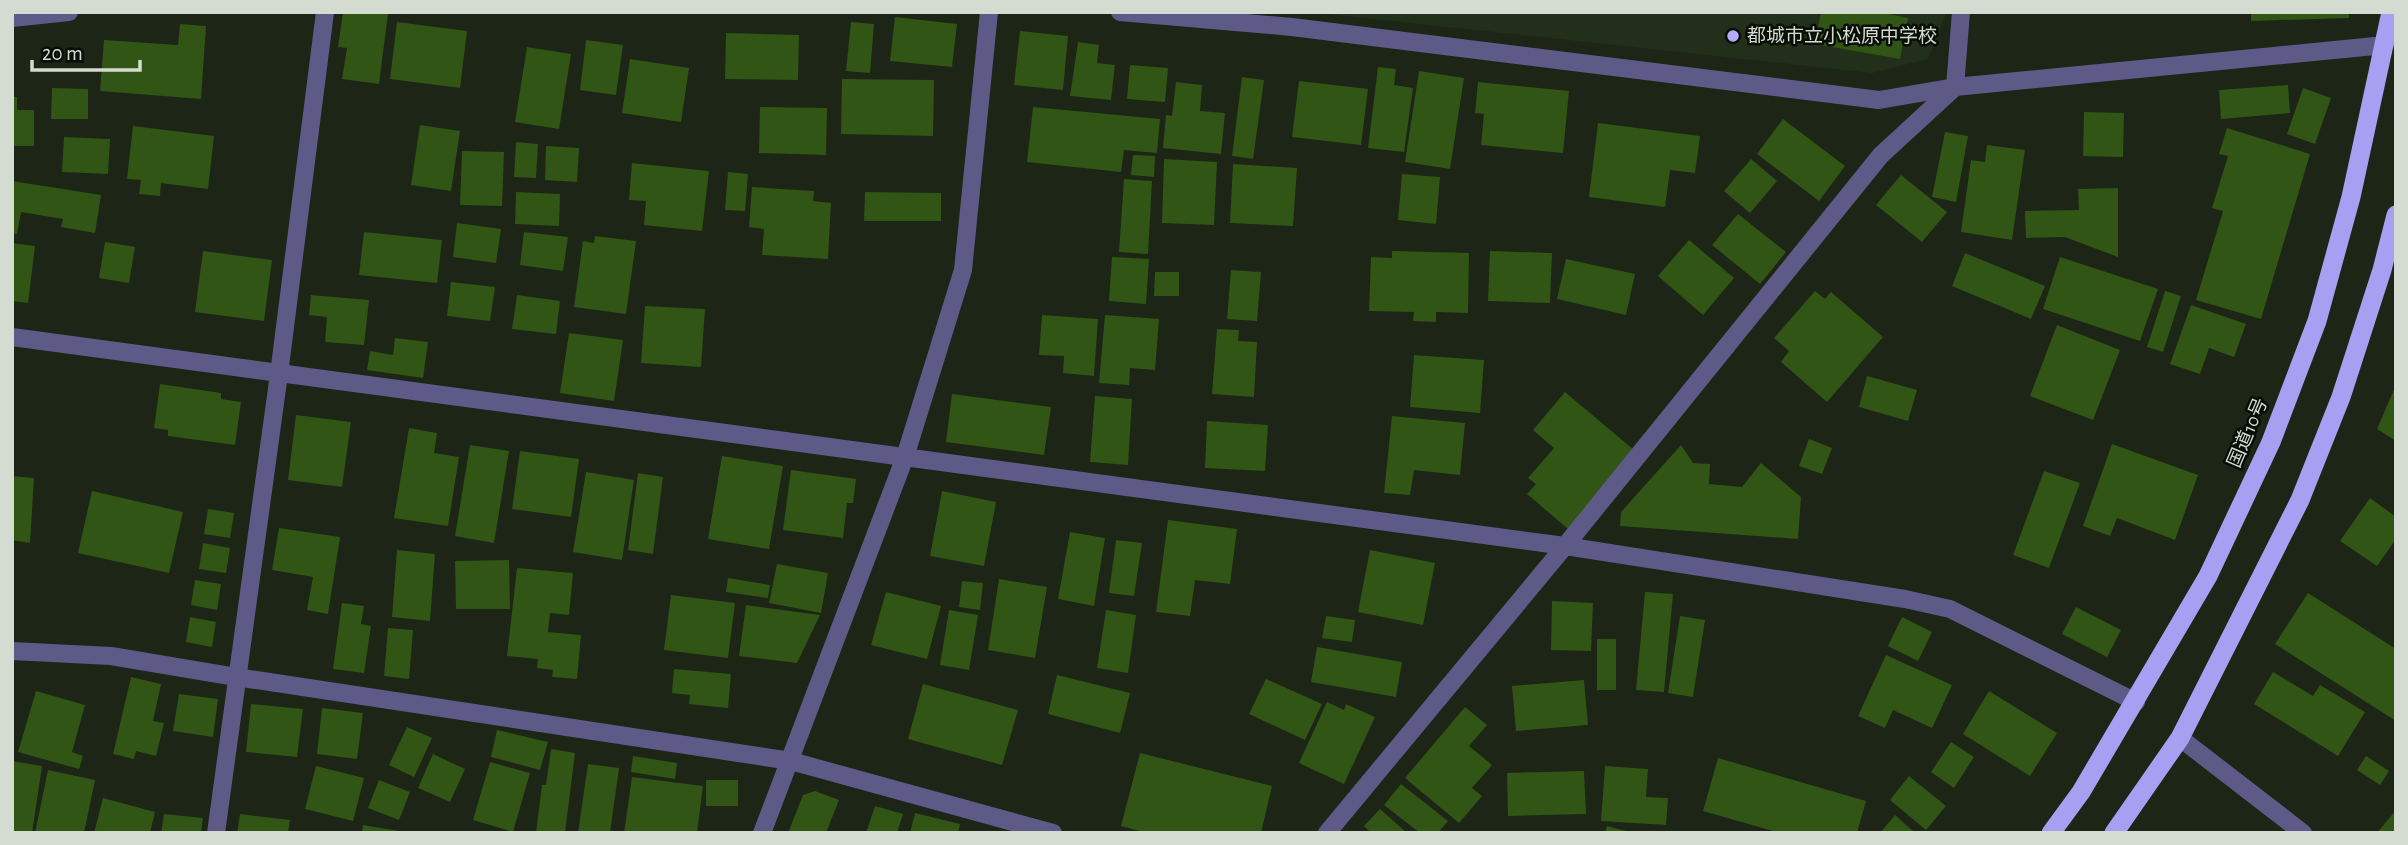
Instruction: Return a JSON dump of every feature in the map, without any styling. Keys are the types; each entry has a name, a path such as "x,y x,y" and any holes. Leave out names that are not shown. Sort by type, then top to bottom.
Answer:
{"highway":[{"name":"国道10号","path":"2051,833 2081,792 2136,702 2208,576 2271,442 2313,333 2351,197 2391,12"},
{"path":"2114,833 2180,738 2300,500 2389,272 2396,215"}],"street":[{"path":"12,18 69,12"},
{"path":"216,833 325,12"},
{"path":"762,833 905,457 963,270 989,12"},
{"path":"1120,12 1292,27 1879,100 1955,87 2385,46"},
{"path":"1327,833 1565,546 1881,155 1955,87 1961,12"},
{"path":"12,337 1565,546 1892,597 1950,609 2136,702"},
{"path":"12,651 111,656 791,761 1053,833"},
{"path":"2180,738 2303,833"}],"shaded area":[{"name":"都城市立小松原中学校","path":"1309,12 1947,12 1928,59 1872,73"}],"building":[{"path":"343,12 388,14 379,84 342,79 347,48 338,47"},
{"path":"1821,12 1879,12 1908,18 1900,59 1815,44"},
{"path":"2251,12 2349,12 2349,18 2251,21"},
{"path":"895,17 957,24 952,67 890,61"},
{"path":"397,22 467,31 460,88 390,79"},
{"path":"851,22 874,24 870,73 846,71"},
{"path":"180,24 206,26 201,99 100,91 104,40 178,45"},
{"path":"1020,31 1068,36 1063,90 1014,85"},
{"path":"726,33 799,35 798,80 725,79"},
{"path":"586,40 623,45 616,95 580,90"},
{"path":"1078,42 1099,45 1097,63 1115,65 1111,100 1070,96"},
{"path":"527,47 571,54 559,129 515,122"},
{"path":"630,59 689,68 681,122 622,113"},
{"path":"1130,65 1168,68 1165,102 1127,99"},
{"path":"1378,67 1396,69 1394,85 1413,88 1404,152 1368,148"},
{"path":"1419,71 1464,78 1450,169 1405,162"},
{"path":"1242,77 1264,80 1253,159 1232,156"},
{"path":"842,79 934,80 933,136 841,134"},
{"path":"1299,81 1368,89 1361,145 1292,137"},
{"path":"1176,82 1202,85 1200,111 1225,113 1221,154 1163,148 1166,115 1172,116"},
{"path":"1478,82 1569,91 1563,153 1481,145 1484,114 1475,113"},
{"path":"2288,85 2290,113 2221,119 2219,90"},
{"path":"52,88 88,89 88,119 51,119"},
{"path":"2303,88 2331,98 2315,144 2287,134"},
{"path":"12,97 17,97 17,110 34,110 34,146 12,146"},
{"path":"760,107 827,108 826,155 759,153"},
{"path":"1033,107 1160,119 1157,153 1124,150 1121,172 1027,162"},
{"path":"2084,112 2124,113 2123,157 2083,156"},
{"path":"1783,119 1845,166 1819,201 1757,154"},
{"path":"1598,123 1700,136 1695,173 1670,170 1665,207 1589,197"},
{"path":"420,125 460,131 451,191 411,185"},
{"path":"133,126 214,136 208,189 161,183 160,196 139,194 141,180 127,179"},
{"path":"2227,128 2310,154 2261,319 2196,300 2223,211 2212,208 2228,156 2219,154"},
{"path":"1945,132 1968,136 1956,202 1932,197"},
{"path":"64,137 110,139 108,174 62,172"},
{"path":"516,142 538,144 536,178 514,177"},
{"path":"1987,145 2025,150 2012,240 1961,232 1971,160 1985,162"},
{"path":"546,146 579,148 577,182 545,180"},
{"path":"462,151 504,152 502,206 460,205"},
{"path":"1133,155 1155,156 1154,177 1131,175"},
{"path":"1164,159 1217,162 1214,225 1162,223"},
{"path":"1751,159 1777,181 1750,213 1724,191"},
{"path":"632,163 709,171 702,231 644,225 646,201 629,200"},
{"path":"1233,164 1297,168 1293,226 1230,223"},
{"path":"728,172 748,174 745,211 725,210"},
{"path":"1402,174 1440,177 1436,224 1398,220"},
{"path":"1901,175 1947,212 1922,242 1876,205"},
{"path":"1124,179 1152,181 1148,254 1119,252"},
{"path":"12,181 101,195 95,233 61,227 63,219 21,212 17,234 12,233"},
{"path":"752,187 814,191 813,201 831,203 828,259 762,255 764,229 749,227"},
{"path":"2118,188 2118,257 2065,237 2026,238 2025,211 2079,210 2078,189"},
{"path":"516,192 560,194 559,226 515,224"},
{"path":"865,192 941,193 941,221 864,221"},
{"path":"1738,214 1786,252 1760,284 1712,245"},
{"path":"457,223 501,229 496,263 453,257"},
{"path":"364,232 442,240 437,283 359,275"},
{"path":"524,232 568,237 563,271 520,265"},
{"path":"595,236 636,241 626,314 574,307 583,241 594,243"},
{"path":"1689,240 1734,278 1703,315 1658,276"},
{"path":"105,242 135,247 129,283 99,278"},
{"path":"12,243 35,246 28,303 12,301"},
{"path":"203,251 272,260 264,321 195,312"},
{"path":"1392,251 1469,253 1468,313 1436,312 1436,322 1413,321 1414,312 1369,311 1371,257 1392,258"},
{"path":"1490,251 1552,253 1550,303 1488,301"},
{"path":"1965,253 2045,286 2031,319 1952,286"},
{"path":"1112,257 1149,259 1146,304 1109,301"},
{"path":"2060,257 2158,289 2140,341 2043,309"},
{"path":"1566,259 1635,274 1626,315 1557,299"},
{"path":"1231,270 1261,272 1257,321 1227,319"},
{"path":"1155,272 1179,272 1179,296 1154,296"},
{"path":"451,282 495,287 490,321 447,316"},
{"path":"1815,291 1825,299 1831,292 1883,337 1827,402 1781,362 1789,351 1774,338"},
{"path":"2165,291 2181,296 2163,352 2147,347"},
{"path":"311,295 369,300 364,345 325,342 327,317 309,315"},
{"path":"517,295 560,301 556,334 512,329"},
{"path":"2191,305 2246,324 2234,357 2209,348 2200,374 2170,364"},
{"path":"645,306 705,309 701,367 641,363"},
{"path":"1042,315 1098,319 1094,376 1063,373 1064,356 1039,355"},
{"path":"1105,315 1159,319 1155,370 1130,368 1129,385 1099,383"},
{"path":"2057,325 2120,350 2093,420 2030,396"},
{"path":"1217,329 1239,330 1238,341 1257,342 1254,397 1212,394"},
{"path":"569,333 623,340 614,401 560,393"},
{"path":"395,338 428,342 423,378 367,370 370,351 393,355"},
{"path":"1414,355 1484,360 1480,413 1410,407"},
{"path":"1867,376 1917,390 1908,421 1859,407"},
{"path":"160,384 221,393 221,399 241,402 235,445 168,436 168,430 154,428"},
{"path":"2396,385 2396,441 2377,429"},
{"path":"1565,392 1634,450 1568,529 1527,494 1536,484 1528,478 1554,448 1533,430"},
{"path":"952,394 1051,407 1044,455 946,442"},
{"path":"1095,396 1132,399 1128,465 1090,462"},
{"path":"296,415 351,422 342,487 288,480"},
{"path":"1392,416 1465,423 1460,475 1414,470 1410,495 1384,493"},
{"path":"1207,421 1268,425 1265,471 1205,468"},
{"path":"409,428 437,433 434,453 459,457 448,526 394,518"},
{"path":"1809,439 1832,448 1822,474 1799,466"},
{"path":"2112,444 2198,475 2175,540 2117,518 2110,536 2083,526"},
{"path":"470,445 509,451 494,543 455,536"},
{"path":"1681,445 1693,463 1710,464 1709,484 1742,487 1761,463 1801,497 1798,539 1620,526 1621,512"},
{"path":"520,451 579,459 571,517 512,509"},
{"path":"722,456 783,466 769,549 708,539"},
{"path":"791,470 856,479 853,503 847,503 843,538 783,530"},
{"path":"2044,471 2080,483 2049,568 2013,555"},
{"path":"586,472 634,480 622,560 573,552"},
{"path":"638,473 663,477 653,554 628,550"},
{"path":"12,476 34,478 30,543 12,540"},
{"path":"92,491 183,512 169,573 78,553"},
{"path":"942,491 996,502 984,566 930,556"},
{"path":"2370,498 2396,517 2396,539 2377,566 2340,541"},
{"path":"208,509 234,513 230,538 204,534"},
{"path":"1168,520 1237,529 1230,584 1195,580 1190,616 1156,612"},
{"path":"279,528 340,537 328,614 307,610 313,577 272,570"},
{"path":"1070,532 1105,538 1094,606 1058,599"},
{"path":"1116,540 1142,543 1134,596 1109,593"},
{"path":"203,543 230,548 226,573 199,569"},
{"path":"397,550 435,554 430,621 392,617"},
{"path":"1370,550 1435,563 1423,625 1358,612"},
{"path":"509,560 510,609 456,609 455,561"},
{"path":"777,564 828,573 821,613 769,603"},
{"path":"517,568 573,573 569,615 550,613 548,632 581,635 577,679 552,677 553,670 537,668 538,659 507,656"},
{"path":"728,578 770,585 768,598 726,592"},
{"path":"999,579 1047,587 1035,658 988,650"},
{"path":"195,580 221,584 217,610 191,605"},
{"path":"962,581 983,583 980,610 959,607"},
{"path":"886,592 941,606 927,659 871,645"},
{"path":"1645,592 1673,594 1664,692 1636,690"},
{"path":"2308,593 2396,649 2396,721 2275,644"},
{"path":"671,595 735,603 728,658 664,650"},
{"path":"1552,601 1593,603 1591,651 1551,650"},
{"path":"342,603 364,606 361,624 371,626 364,673 333,669"},
{"path":"746,605 820,615 797,663 739,656"},
{"path":"2076,607 2121,630 2107,657 2062,634"},
{"path":"949,610 978,615 969,670 940,665"},
{"path":"1106,610 1136,615 1128,673 1097,668"},
{"path":"1326,616 1355,620 1352,642 1322,638"},
{"path":"1680,616 1705,620 1693,697 1668,693"},
{"path":"190,617 216,622 212,647 186,642"},
{"path":"1902,617 1932,632 1918,661 1888,646"},
{"path":"388,628 413,630 409,679 384,676"},
{"path":"1597,639 1616,639 1616,690 1597,690"},
{"path":"1317,647 1402,662 1396,697 1311,682"},
{"path":"1886,655 1952,685 1932,728 1893,710 1885,728 1858,716"},
{"path":"674,669 731,674 728,708 689,704 690,695 672,693"},
{"path":"2273,672 2313,696 2320,685 2365,712 2338,756 2254,704"},
{"path":"1057,675 1130,693 1120,733 1048,714"},
{"path":"131,677 161,684 153,721 164,723 156,756 136,751 134,759 113,754"},
{"path":"1266,679 1322,704 1305,740 1249,714"},
{"path":"1584,680 1588,725 1516,731 1512,686"},
{"path":"923,684 1018,710 1002,765 908,739"},
{"path":"36,691 85,705 72,752 83,756 79,769 18,752"},
{"path":"1989,691 2057,733 2030,776 1963,734"},
{"path":"179,694 218,699 213,737 173,731"},
{"path":"1327,702 1344,710 1346,704 1375,717 1344,784 1299,763"},
{"path":"251,704 303,709 297,757 246,752"},
{"path":"1465,707 1487,725 1469,746 1492,765 1472,788 1482,796 1459,823 1405,778"},
{"path":"322,708 363,713 357,759 317,754"},
{"path":"407,727 432,738 414,777 389,765"},
{"path":"497,730 548,742 540,770 491,757"},
{"path":"1951,742 1974,757 1954,788 1931,772"},
{"path":"551,749 575,753 565,833 536,833 542,785 546,785"},
{"path":"1140,753 1272,786 1261,833 1147,833 1121,826"},
{"path":"433,754 465,769 450,802 418,788"},
{"path":"633,756 677,763 675,779 631,772"},
{"path":"2366,756 2389,771 2380,785 2357,770"},
{"path":"1718,758 1866,801 1857,833 1780,833 1703,811"},
{"path":"12,761 42,766 32,833 12,833"},
{"path":"490,762 530,773 513,832 473,820"},
{"path":"588,764 619,768 610,833 578,833"},
{"path":"316,766 364,778 353,821 305,809"},
{"path":"1605,766 1648,769 1646,797 1668,798 1666,825 1601,821"},
{"path":"48,770 95,780 84,833 35,833"},
{"path":"1584,771 1586,814 1508,816 1507,773"},
{"path":"1909,776 1946,806 1926,830 1890,800"},
{"path":"632,777 703,786 697,833 624,833"},
{"path":"379,780 410,792 399,820 368,808"},
{"path":"706,780 738,780 738,806 706,806"},
{"path":"1401,784 1448,821 1438,833 1420,833 1384,805"},
{"path":"815,791 839,800 826,833 788,833 803,795"},
{"path":"103,798 155,812 150,833 94,833"},
{"path":"875,806 903,814 897,833 866,833"},
{"path":"1380,809 1407,833 1371,833 1364,826"},
{"path":"2396,810 2396,833 2377,833"},
{"path":"915,813 960,824 958,833 910,833"},
{"path":"164,814 203,818 201,833 161,833"},
{"path":"240,814 290,820 288,833 237,833"},
{"path":"1895,815 1913,831 1912,833 1880,833"},
{"path":"363,825 399,831 399,833 362,833"},
{"path":"1607,826 1630,832 1630,833 1605,833"}],"place":[{"name":"都城市立小松原中学校","path":"1733,36"}]}
